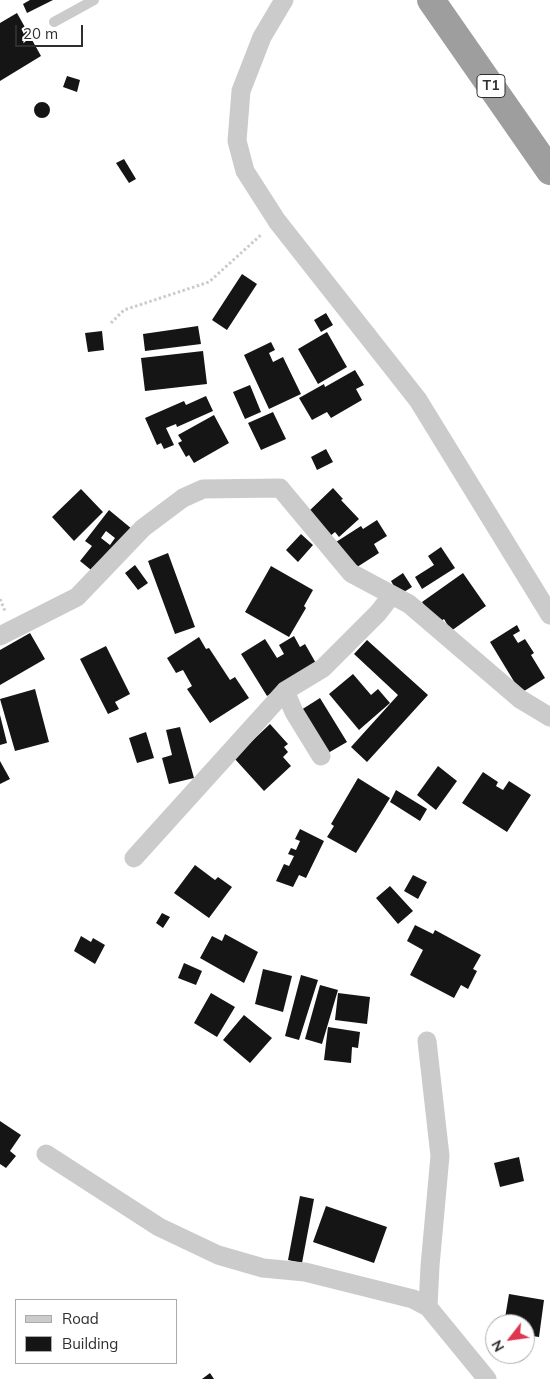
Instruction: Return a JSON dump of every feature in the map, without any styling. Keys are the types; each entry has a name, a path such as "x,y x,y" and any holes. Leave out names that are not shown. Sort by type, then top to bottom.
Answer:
{"highway":[{"name":"T1","path":"431,0 550,171"}],"street":[{"path":"284,0 262,37 241,91 237,142 245,170 277,221 418,400 550,616"},
{"path":"0,636 78,597 143,528 183,498 203,489 280,488 351,573 410,604 520,699 550,717"},
{"path":"134,858 285,691 323,668 378,613 392,595"},
{"path":"285,691 294,712 321,756"},
{"path":"428,1041 440,1156 428,1307"},
{"path":"46,1154 159,1227 218,1255 263,1268 305,1272 413,1299 428,1307 487,1379"}],"lane":[{"path":"54,22 94,0"}],"path":[{"path":"111,323 124,310 210,282 277,221"}],"building":[{"path":"30,0 53,0 27,13 23,4"},
{"path":"17,13 41,56 0,81 0,23"},
{"path":"67,76 80,80 77,92 63,87"},
{"path":"42,102 48,104 50,110 48,116 42,118 36,116 34,110 36,104"},
{"path":"124,159 136,179 129,183 116,163"},
{"path":"242,274 257,284 227,330 212,320"},
{"path":"326,313 333,325 321,332 314,320"},
{"path":"198,326 201,344 145,351 143,334"},
{"path":"102,331 104,350 88,352 85,333"},
{"path":"327,332 347,367 318,384 298,349"},
{"path":"271,342 275,350 269,353 273,362 283,357 301,394 269,409 244,355"},
{"path":"203,351 207,384 145,391 141,358"},
{"path":"355,370 364,385 356,389 362,400 331,418 327,412 312,420 299,398 324,384 325,387"},
{"path":"250,385 261,412 245,419 233,392"},
{"path":"206,396 213,411 177,427 176,424 166,428 174,445 164,449 161,443 157,445 145,418 184,401 186,405"},
{"path":"273,412 286,439 261,450 248,423"},
{"path":"214,415 229,443 194,463 189,455 186,457 178,443 182,441 178,435"},
{"path":"326,449 333,462 317,470 311,457"},
{"path":"333,488 343,499 341,500 359,519 339,537 335,532 329,537 307,513"},
{"path":"81,489 103,512 74,541 52,517"},
{"path":"109,510 132,529 96,574 80,561 92,546 85,541","holes":["106,531 115,538 110,545 101,538"]},
{"path":"377,520 387,536 374,544 379,553 354,569 336,542 361,526 363,529"},
{"path":"301,534 313,545 298,562 286,550"},
{"path":"441,547 455,568 422,589 415,577 434,565 428,556"},
{"path":"168,553 195,627 175,634 148,561"},
{"path":"135,565 148,583 138,590 125,573"},
{"path":"271,566 313,590 304,606 306,608 289,637 245,612"},
{"path":"403,573 412,587 399,595 391,581"},
{"path":"463,573 486,606 451,631 444,619 437,624 422,602"},
{"path":"517,625 520,631 513,635 518,643 525,639 534,653 531,655 545,678 521,693 490,642"},
{"path":"30,633 45,659 0,685 0,650"},
{"path":"294,636 300,647 305,644 317,665 267,696 241,654 265,639 277,658 284,654 279,645"},
{"path":"199,637 206,649 209,648 230,680 235,677 249,698 210,723 187,689 192,686 183,670 176,673 167,658"},
{"path":"367,640 428,695 367,762 351,747 398,695 354,654"},
{"path":"106,646 130,694 115,702 119,709 108,714 80,659"},
{"path":"353,674 371,695 378,689 390,703 359,730 329,694"},
{"path":"35,689 49,742 15,751 0,699"},
{"path":"320,698 347,742 328,753 301,710"},
{"path":"0,715 7,743 0,745"},
{"path":"270,724 288,744 284,747 288,752 283,757 291,766 264,791 234,758"},
{"path":"180,727 194,778 169,784 162,758 172,755 166,730"},
{"path":"146,732 154,758 137,763 129,738"},
{"path":"0,761 10,779 0,784"},
{"path":"438,766 457,781 436,810 417,795"},
{"path":"483,772 498,782 496,786 503,790 509,781 531,795 507,832 462,803"},
{"path":"358,778 390,798 356,853 327,837 334,826 331,824"},
{"path":"396,790 427,809 420,821 390,802"},
{"path":"300,829 324,841 306,878 299,875 293,887 276,881 284,864 289,866 294,856 288,854 291,848 296,850 300,841 295,839"},
{"path":"195,865 215,880 218,877 232,887 209,918 174,893"},
{"path":"413,875 427,882 418,899 404,891"},
{"path":"390,886 413,911 398,924 376,898"},
{"path":"162,913 170,917 163,928 156,923"},
{"path":"415,925 433,934 435,930 481,955 473,969 477,971 468,989 461,985 454,998 410,975 423,950 407,941"},
{"path":"225,934 258,952 244,983 200,958 212,936 222,941"},
{"path":"81,936 91,942 93,938 105,945 95,964 74,951"},
{"path":"184,963 202,971 196,985 178,978"},
{"path":"263,969 292,976 283,1012 255,1004"},
{"path":"301,975 318,980 299,1040 285,1036"},
{"path":"320,985 338,990 322,1044 305,1039"},
{"path":"211,993 235,1007 217,1037 194,1023"},
{"path":"338,993 370,997 367,1024 335,1020"},
{"path":"244,1015 272,1038 250,1063 223,1040"},
{"path":"328,1027 360,1032 358,1048 352,1047 351,1063 324,1060"},
{"path":"0,1121 21,1135 10,1151 16,1156 6,1168 0,1164"},
{"path":"519,1157 524,1181 500,1187 494,1163"},
{"path":"300,1196 314,1199 302,1263 288,1260"},
{"path":"326,1206 387,1227 374,1263 313,1242"},
{"path":"509,1294 544,1300 539,1337 535,1336 535,1314 506,1314"},
{"path":"210,1373 214,1379 202,1379"}]}
